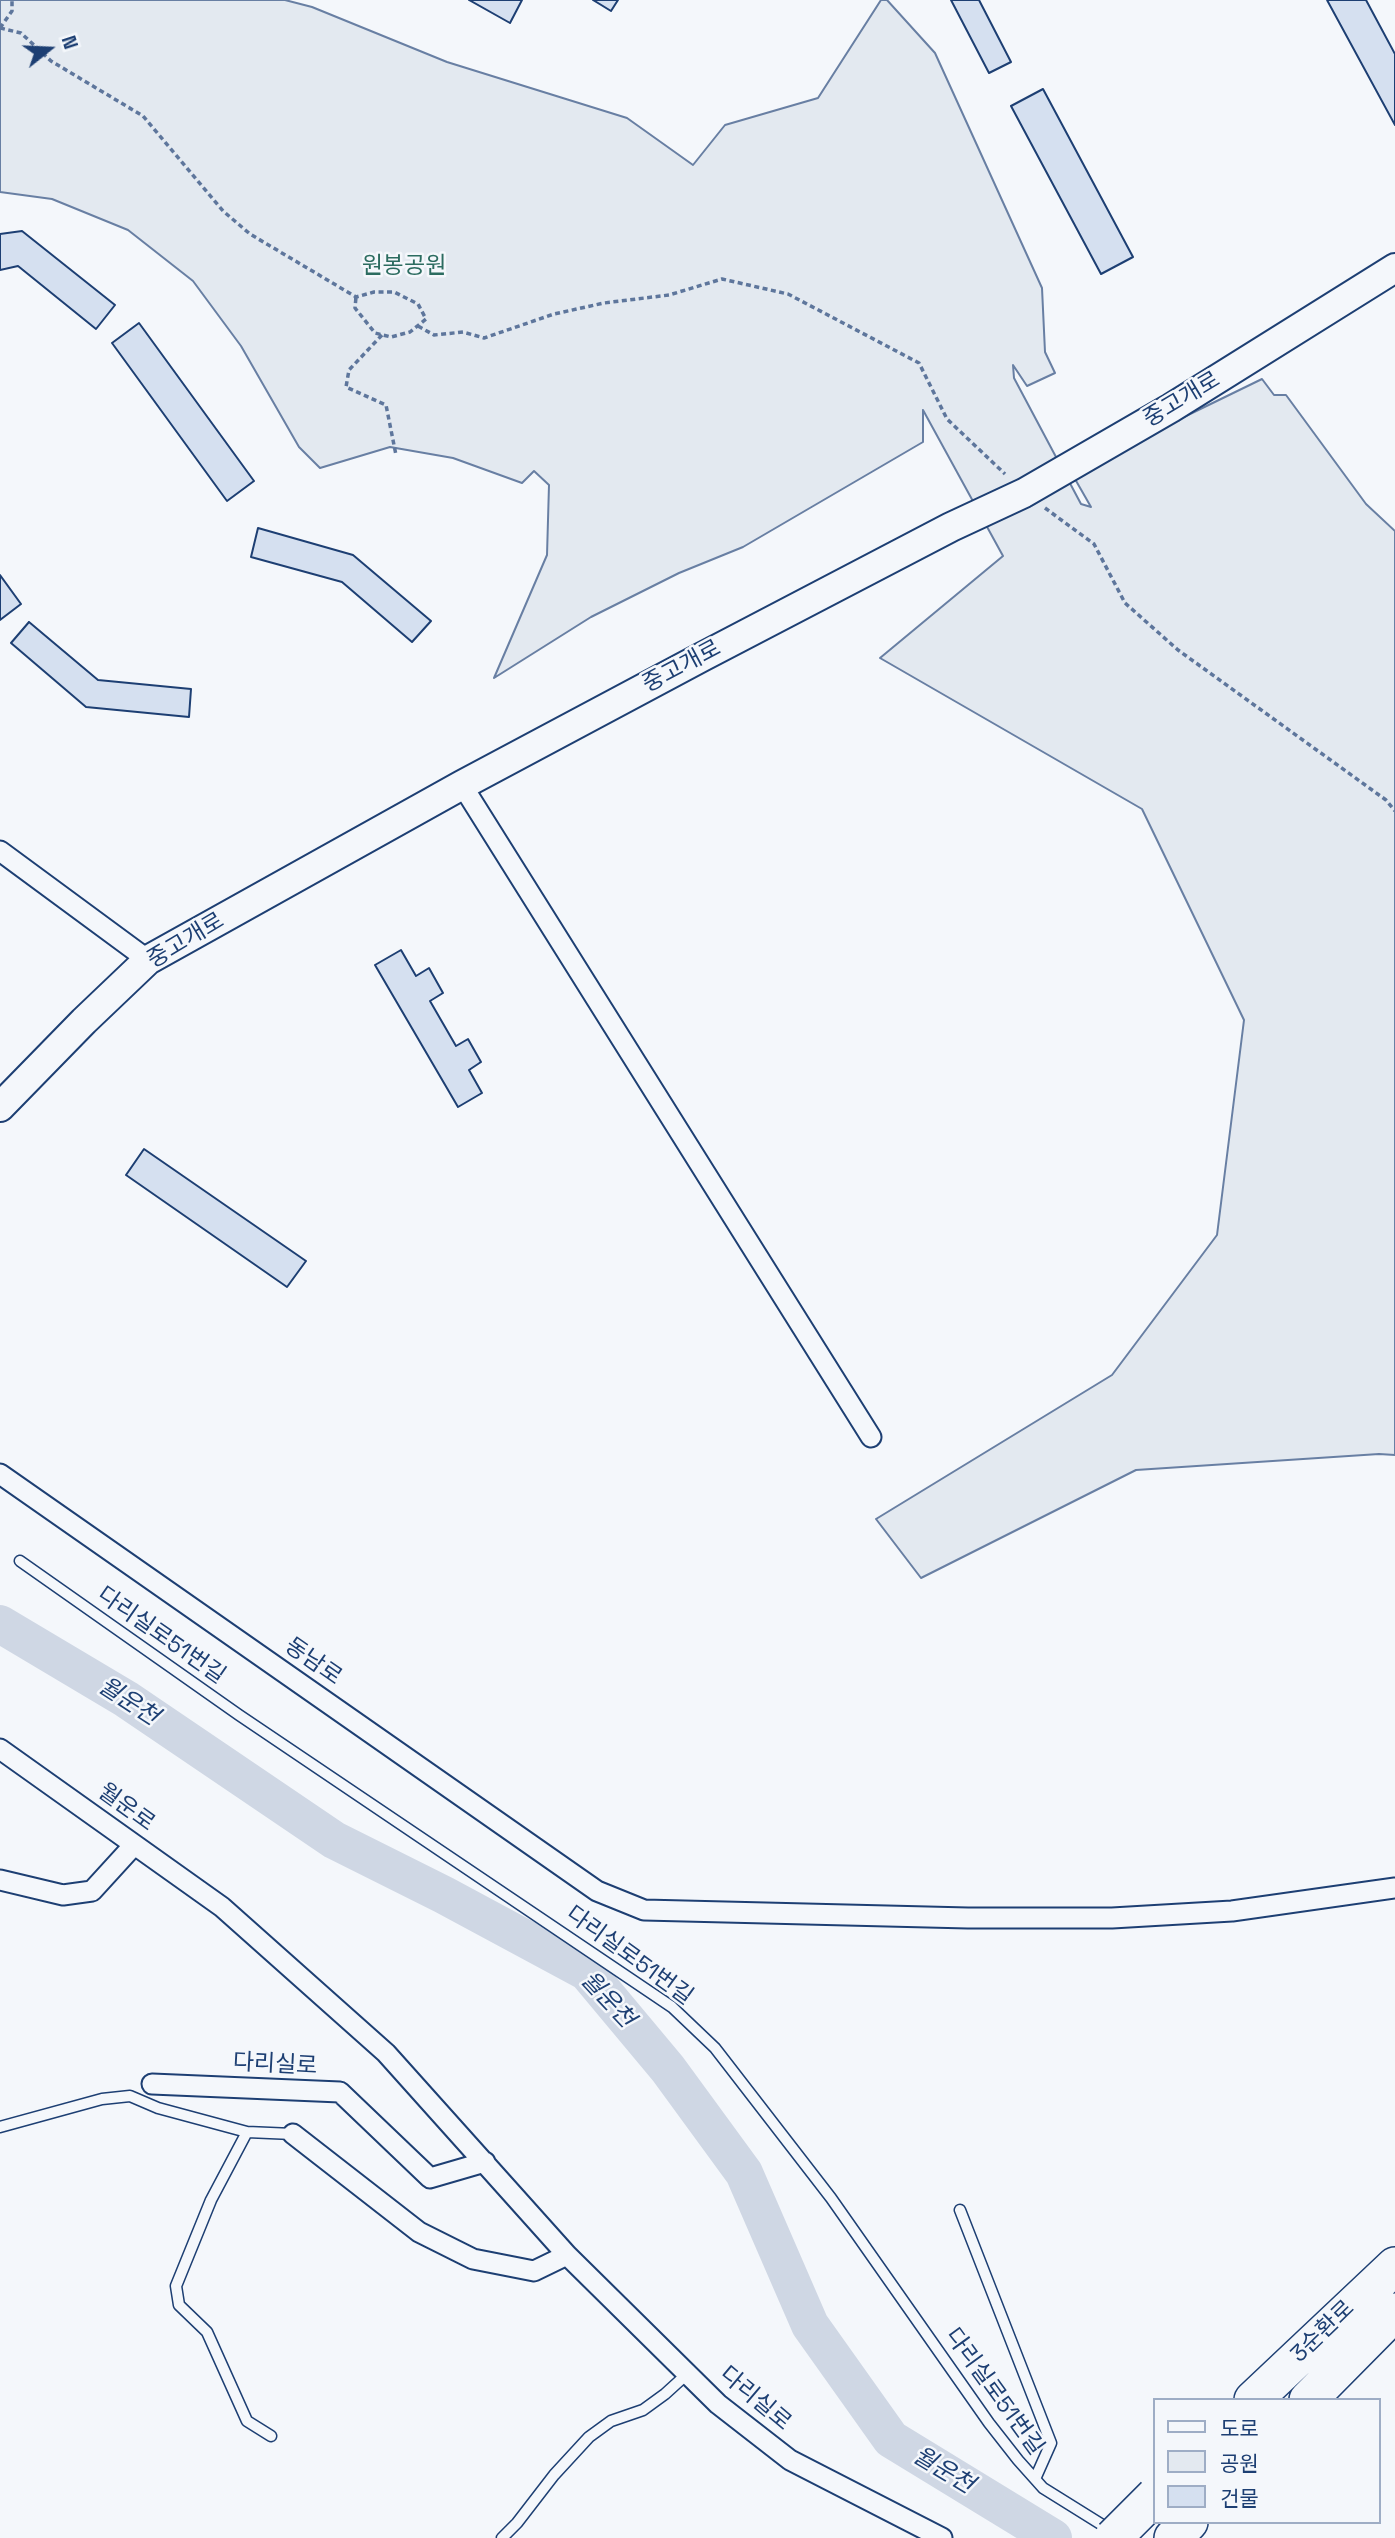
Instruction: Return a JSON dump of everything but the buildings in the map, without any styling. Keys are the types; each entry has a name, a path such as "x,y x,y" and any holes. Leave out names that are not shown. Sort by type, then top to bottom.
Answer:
{"highway":[{"name":"3순환로","path":"1255,2398 1395,2266"},
{"name":"3순환로","path":"1310,2398 1395,2312"},
{"path":"1113,2538 1154,2497"},
{"path":"1173,2538 1187,2524"}],"street":[{"name":"중고개로","path":"0,1107 148,960 462,785 714,650 1024,492 1171,408 1395,268"},
{"path":"462,785 871,1437"},
{"path":"0,851 148,960"},
{"name":"동남로","path":"0,1474 597,1891 645,1910 981,1918 1112,1918 1232,1911 1395,1888"},
{"name":"월운로","path":"0,1749 222,1907"},
{"path":"0,1880 63,1895 92,1891 134,1845"},
{"name":"다리실로","path":"222,1907 386,2053 567,2255 718,2404 790,2460 942,2538"},
{"name":"다리실로","path":"152,2084 340,2092 430,2178 485,2162"},
{"path":"293,2134 419,2232 473,2259 534,2271 567,2255"}],"lane":[{"name":"다리실로51번길","path":"20,1561 239,1714 672,2007 715,2048 831,2198 989,2423 1035,2479 1043,2488 1124,2538"},
{"path":"0,2127 102,2099 130,2096 158,2108 247,2132 293,2134"},
{"path":"247,2132 211,2200 176,2286 179,2305 207,2332 247,2421 271,2435"},
{"path":"960,2210 1051,2443 1035,2479"},
{"path":"502,2538 589,2437 611,2421 643,2410 687,2374"}],"path":[{"path":"12,0 12,11 0,28 21,33 51,61 142,116 215,202 250,234 356,297 374,292 394,292 418,304 426,319 410,332 391,337 375,333 355,308 356,297"},
{"path":"418,326 434,335 463,332 484,338 555,314 604,303 668,295 722,279 788,294 919,363 947,419 1024,492 1094,544 1125,603 1178,650 1386,800 1395,811"},
{"path":"382,335 349,370 346,387 386,405 397,455"}],"green space":[{"name":"원봉공원","path":"0,0 285,0 312,7 447,62 627,118 693,165 725,125 818,98 881,0 887,0 935,53 1042,288 1045,352 1055,373 1027,386 1013,365 1014,378 1081,504 1091,507 1071,472 1262,379 1274,395 1286,395 1366,504 1395,531 1395,1455 1136,1470 921,1578 876,1519 1112,1375 1217,1235 1244,1020 1142,809 880,658 1003,556 923,410 923,442 743,547 679,573 591,617 494,678 547,555 549,485 534,471 522,483 453,458 390,447 320,468 299,447 241,346 193,281 128,230 52,199 0,192"}],"waterway":[{"name":"월운천","path":"0,1624 126,1699 334,1840 444,1895 587,1972 668,2069 744,2173 810,2325 891,2439 1053,2538"}]}
